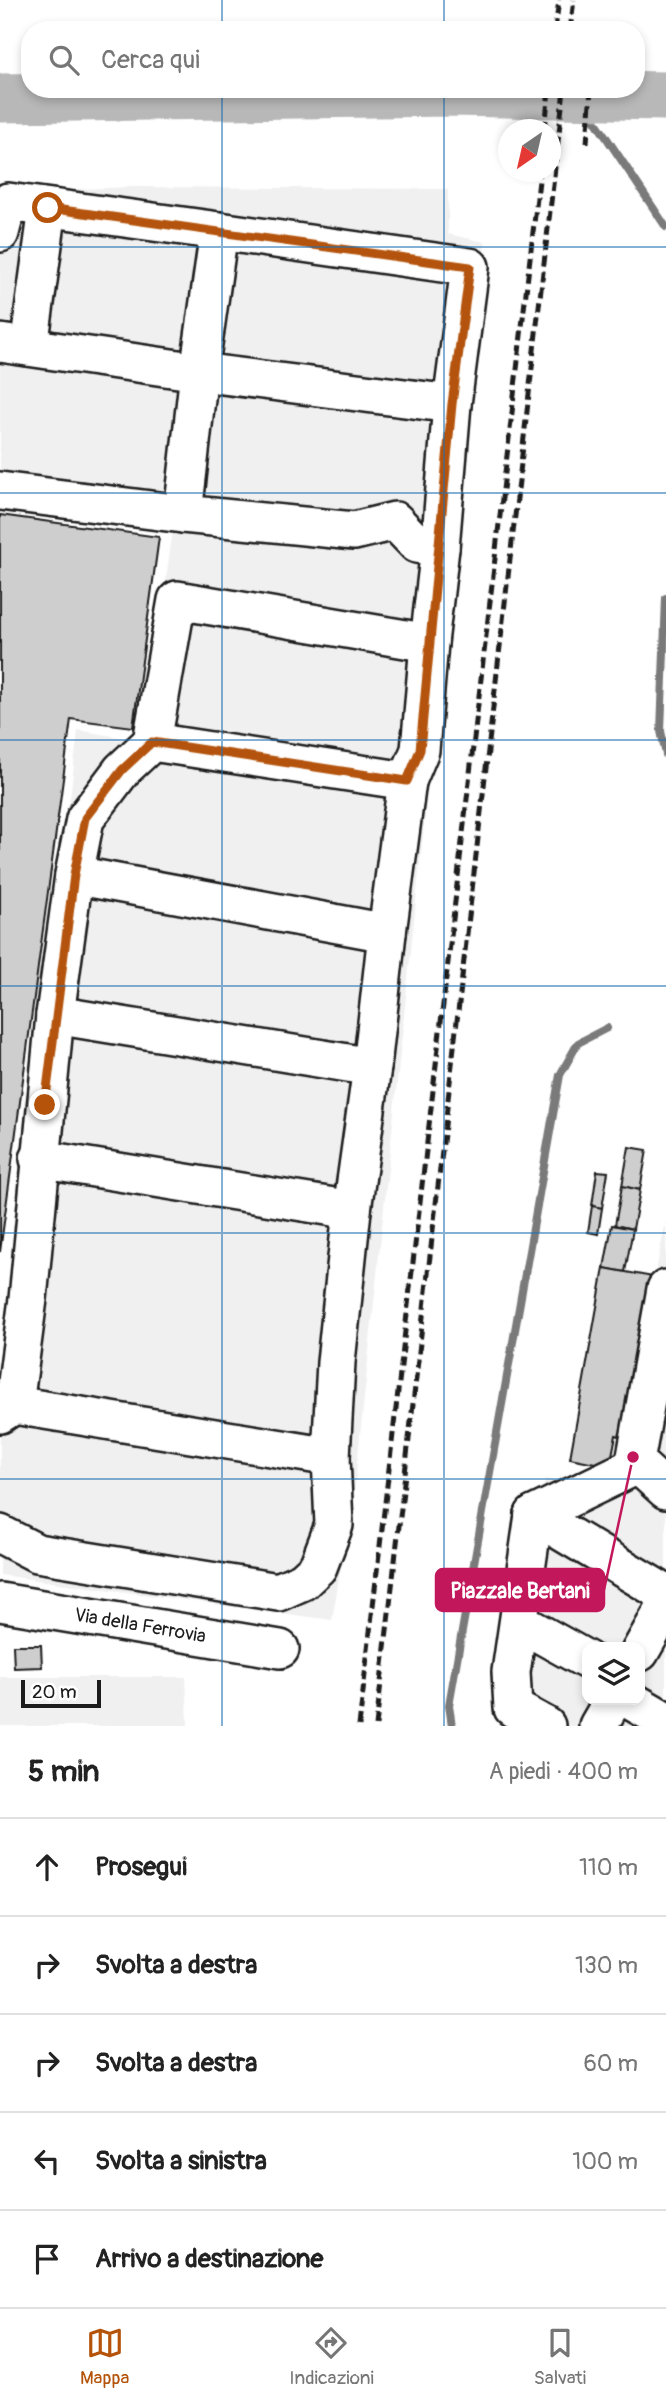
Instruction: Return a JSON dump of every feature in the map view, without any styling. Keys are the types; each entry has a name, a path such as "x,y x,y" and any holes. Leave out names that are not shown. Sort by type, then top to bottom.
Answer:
{"street":[{"path":"0,233 8,202 470,267 452,404 420,750 407,781 352,1210 336,1362 331,1457 334,1525 318,1567 303,1581 278,1592 37,1553 0,1534"},
{"path":"48,208 15,345 199,372 452,404"},
{"path":"183,514 219,231"},
{"path":"0,491 183,514 354,531 396,521 418,544 440,548"},
{"path":"331,1457 7,1409 27,1299 55,1016 74,875 85,818 122,770 152,742 177,600 429,643"},
{"path":"152,742 407,781"},
{"path":"74,875 387,933"},
{"path":"55,1016 372,1067"},
{"path":"39,1159 352,1210"},
{"path":"534,1515 626,1470 635,1462 666,1289"},
{"path":"635,1462 666,1490"},
{"path":"534,1515 666,1594"},
{"path":"534,1515 511,1672 513,1708 546,1726"},
{"path":"13,1605 37,1553"},
{"name":"Via della Ferrovia","path":"13,1605 280,1649"},
{"path":"645,1643 666,1606"},
{"path":"519,1622 582,1657"},
{"path":"598,1726 610,1705"},
{"path":"639,1705 666,1721"}],"shaded area":[{"path":"132,187 448,189 448,234 485,242 355,1484 332,1620 0,1575 0,1353 5,1353 78,730 142,741 175,517 0,494 0,192"},
{"path":"666,1221 666,1726 532,1726 520,1624 545,1479 594,1490 605,1434 623,1435"},
{"path":"0,1677 186,1677 188,1726 0,1726"}],"building":[{"path":"0,515 159,537 133,727 71,719 0,1252"},
{"path":"629,1147 647,1150 640,1190 622,1186"},
{"path":"597,1171 608,1172 602,1208 592,1206"},
{"path":"622,1186 640,1190 633,1229 615,1225"},
{"path":"592,1206 602,1208 598,1234 588,1232"},
{"path":"612,1225 633,1229 625,1272 604,1268"},
{"path":"604,1268 664,1279 635,1440 616,1435 610,1466 570,1458"},
{"path":"13,1645 41,1645 42,1667 14,1668"}],"waterway":[{"path":"645,96 666,96"},
{"path":"0,98 21,98"},
{"path":"580,98 666,227"},
{"path":"666,598 661,731 666,755"},
{"path":"452,1726 449,1705 560,1075 578,1043 607,1028"}],"railway":[{"path":"556,21 559,0"},
{"path":"571,21 574,0"},
{"path":"546,119 548,98"},
{"path":"376,1726 563,98"},
{"path":"587,143 590,98"},
{"path":"359,1726 539,182"}],"place":[{"name":"Piazzale Bertani","path":"633,1457"}],"route":[{"path":"45,1105 74,875 85,818 122,770 152,742 407,781 420,750 452,404 470,267 48,208"}]}
